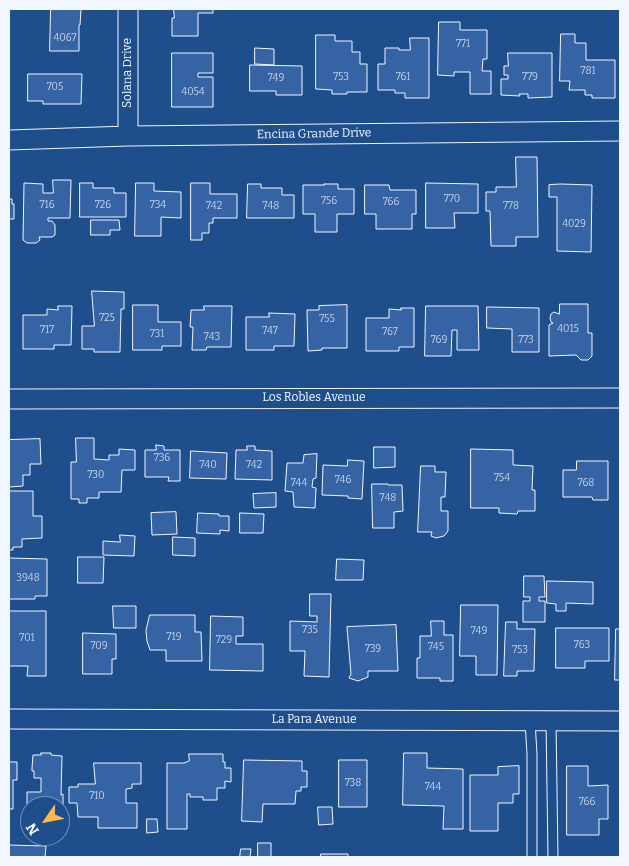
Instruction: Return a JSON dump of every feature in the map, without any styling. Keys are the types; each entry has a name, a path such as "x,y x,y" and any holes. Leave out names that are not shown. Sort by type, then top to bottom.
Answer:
{"street":[{"name":"Solana Drive","path":"128,9 128,136"},
{"name":"Encina Grande Drive","path":"9,140 128,136 620,131"},
{"name":"Los Robles Avenue","path":"9,399 620,398"},
{"name":"La Para Avenue","path":"9,719 620,721"}],"lane":[{"path":"530,721 532,754 532,857"},
{"path":"551,721 553,857"}],"building":[{"path":"51,9 81,9 79,51 50,51"},
{"path":"174,9 213,9 213,13 198,13 198,36 172,36"},
{"path":"439,22 460,22 460,30 487,30 487,59 483,59 482,71 491,71 491,94 470,94 470,72 454,72 454,76 438,75"},
{"path":"561,34 575,34 575,43 586,43 586,60 615,60 615,98 592,98 592,95 585,95 585,90 569,90 570,81 560,81"},
{"path":"316,35 335,35 335,41 352,41 352,52 360,52 360,64 367,64 367,92 332,94 332,90 316,89"},
{"path":"410,38 429,38 429,98 405,98 405,93 395,93 395,90 378,90 378,64 385,64 385,48 410,50"},
{"path":"255,48 274,49 274,65 255,64"},
{"path":"172,53 213,53 213,73 198,73 198,77 213,77 213,107 172,107"},
{"path":"508,53 552,53 552,97 528,98 528,94 519,94 520,96 501,95 501,79 508,79 508,75 504,75 504,66 508,66"},
{"path":"250,65 302,66 302,95 276,95 276,91 250,91"},
{"path":"28,74 82,74 81,104 43,104 43,101 28,101"},
{"path":"516,157 537,157 538,237 516,237 516,246 491,246 490,211 486,211 486,192 496,192 496,187 516,187"},
{"path":"53,180 71,180 70,218 48,218 48,221 52,221 55,225 55,235 52,237 39,237 40,240 36,243 27,243 23,240 24,183 43,184 43,193 53,193"},
{"path":"80,183 93,183 93,188 114,188 114,193 126,193 126,217 80,217"},
{"path":"136,183 154,183 154,191 181,192 181,218 161,217 161,236 135,236"},
{"path":"191,183 210,183 210,194 237,194 237,218 213,218 213,223 209,223 209,233 202,233 202,240 191,240"},
{"path":"426,183 478,184 478,213 454,213 455,228 426,228"},
{"path":"248,184 261,184 261,188 282,188 282,195 294,195 294,218 247,218"},
{"path":"338,184 338,189 354,189 354,214 337,214 337,232 315,232 315,214 303,214 303,185"},
{"path":"365,185 389,185 390,190 416,190 416,214 412,214 412,229 376,229 376,214 365,214"},
{"path":"549,185 592,185 591,252 557,251 557,197 549,197"},
{"path":"9,199 12,199 12,204 14,204 14,219 9,219"},
{"path":"91,220 119,220 120,230 110,230 110,235 91,235"},
{"path":"92,291 124,292 124,309 121,309 120,352 94,352 94,349 82,349 82,326 94,326"},
{"path":"560,304 588,304 588,333 592,333 592,356 588,360 581,360 576,355 549,356 549,325 553,323 550,318 554,312 559,314"},
{"path":"133,305 158,305 158,322 181,322 181,346 162,346 162,350 133,350"},
{"path":"347,305 347,348 322,348 322,350 308,351 307,310 319,310 319,306"},
{"path":"58,306 72,306 71,345 54,345 54,349 23,349 23,315 47,315 47,309 58,310"},
{"path":"204,306 232,306 231,347 207,347 206,350 192,350 193,327 190,327 191,310 204,310"},
{"path":"426,306 478,306 479,350 457,350 457,330 452,330 451,356 425,356"},
{"path":"487,307 539,308 539,352 512,352 512,329 487,328"},
{"path":"401,308 414,308 414,347 399,347 399,351 366,351 366,318 389,318 389,309 401,310"},
{"path":"269,313 295,314 294,346 274,346 274,350 246,350 246,317 269,317"},
{"path":"76,438 94,438 94,459 109,460 109,455 119,455 119,449 135,450 135,470 122,470 121,492 99,492 99,498 87,498 87,503 79,503 79,499 71,499 71,462 76,462"},
{"path":"40,439 41,464 30,464 30,475 23,475 23,486 9,487 9,440"},
{"path":"156,445 164,446 164,450 180,450 180,481 168,481 169,477 145,477 145,450 156,450"},
{"path":"247,446 255,446 255,450 272,451 272,480 235,479 236,450 247,450"},
{"path":"374,447 395,447 395,467 374,468"},
{"path":"471,449 513,450 513,465 533,466 532,490 535,490 535,511 518,511 517,514 499,513 499,508 471,508"},
{"path":"191,451 227,453 226,479 190,478"},
{"path":"317,454 316,478 313,479 312,487 316,488 315,508 294,507 293,492 285,491 287,463 303,463 304,455"},
{"path":"348,460 364,461 362,499 348,498 348,496 322,495 323,465 347,466"},
{"path":"577,461 608,461 608,500 593,500 592,497 563,497 563,470 576,470"},
{"path":"421,466 435,466 435,472 446,472 445,497 441,497 441,511 448,511 448,531 444,536 436,538 431,536 432,532 418,532"},
{"path":"372,484 402,485 403,511 394,512 394,528 373,528"},
{"path":"9,491 33,491 33,516 42,516 42,538 22,539 22,547 13,547 13,550 9,550"},
{"path":"276,493 276,507 254,508 253,494"},
{"path":"176,512 177,534 152,535 151,513"},
{"path":"198,513 229,516 229,531 220,530 220,534 197,533"},
{"path":"240,513 264,514 263,533 240,533"},
{"path":"120,535 135,536 134,556 103,555 103,541 120,542"},
{"path":"173,537 195,538 195,556 173,555"},
{"path":"78,557 104,557 103,583 78,583"},
{"path":"9,558 47,559 47,596 35,596 35,599 9,599"},
{"path":"337,559 364,560 363,580 336,580"},
{"path":"524,576 544,576 545,597 539,597 539,601 545,601 545,622 523,622 523,601 530,601 530,597 524,597"},
{"path":"547,581 593,582 593,604 566,603 566,611 556,611 556,604 547,603"},
{"path":"310,594 331,594 329,677 304,676 305,651 290,651 290,621 317,622 317,616 310,616"},
{"path":"461,605 498,605 497,675 476,675 476,656 460,656"},
{"path":"113,606 136,606 136,628 114,628"},
{"path":"9,611 46,611 46,676 27,676 28,666 9,666"},
{"path":"150,615 195,615 195,632 201,632 202,661 166,661 166,650 150,650 146,631"},
{"path":"211,616 243,617 243,636 236,636 236,644 263,644 263,671 210,670"},
{"path":"431,621 444,621 444,635 453,635 453,681 440,681 440,678 417,678 417,658 420,658 420,636 431,636"},
{"path":"506,622 517,622 517,629 535,629 534,671 517,671 517,676 504,676"},
{"path":"396,625 398,671 368,671 368,677 358,681 349,678 351,674 347,627"},
{"path":"556,628 609,628 609,661 585,661 585,668 556,668"},
{"path":"616,629 620,629 620,680 615,680"},
{"path":"83,633 116,634 116,659 112,659 112,674 83,674"},
{"path":"41,753 51,753 51,755 62,756 61,795 63,794 63,796 27,796 27,792 41,792 41,778 34,778 32,768 33,755 41,755"},
{"path":"404,753 427,753 427,768 463,769 463,829 443,829 444,806 403,805"},
{"path":"189,754 223,754 225,768 231,768 231,782 225,781 225,788 217,788 217,800 203,800 203,797 190,797 190,794 187,794 187,829 167,829 167,763 184,763 189,761"},
{"path":"244,760 302,761 302,771 307,771 307,787 301,787 301,791 296,791 295,804 263,804 262,822 242,821"},
{"path":"339,760 367,760 367,807 339,807"},
{"path":"9,762 17,762 17,780 13,780 13,809 9,809"},
{"path":"94,763 141,763 141,784 132,784 132,788 126,789 126,803 137,803 137,828 98,828 98,817 78,817 77,803 70,803 69,787 78,787 78,784 95,784"},
{"path":"519,766 519,794 513,794 513,803 498,803 498,831 470,831 470,775 498,775 498,767"},
{"path":"567,766 588,766 588,786 608,785 608,819 599,819 599,835 567,835"},
{"path":"318,807 332,807 333,824 319,825"},
{"path":"147,819 157,819 158,832 147,833"},
{"path":"258,843 271,843 271,857 258,857"},
{"path":"9,845 46,846 45,857 9,857"},
{"path":"241,849 251,849 250,857 240,857"},
{"path":"321,854 348,854 348,857 321,857"}]}
